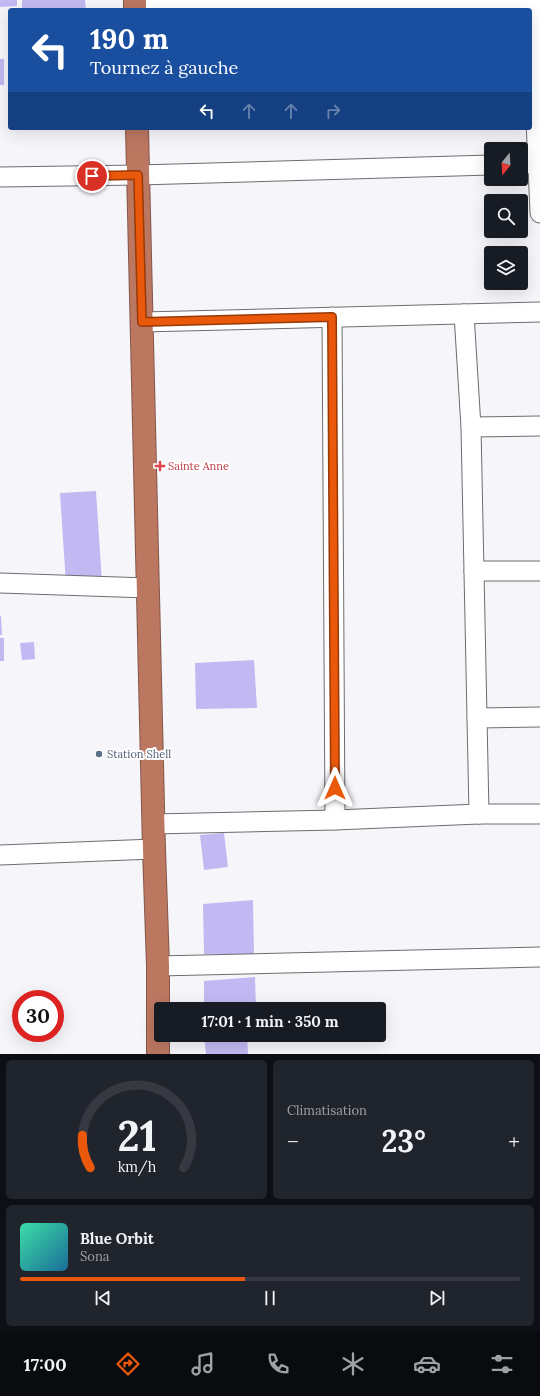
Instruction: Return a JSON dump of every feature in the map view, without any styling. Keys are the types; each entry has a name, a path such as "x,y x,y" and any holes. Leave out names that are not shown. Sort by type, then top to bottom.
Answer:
{"highway":[{"path":"138,130 153,824 158,966 158,1054"}],"street":[{"path":"135,6 408,4 536,5 532,111"},
{"path":"531,130 530,164 540,213"},
{"path":"0,177 138,175 484,165"},
{"path":"142,322 540,312"},
{"path":"464,314 471,427 480,814"},
{"path":"332,317 335,820"},
{"path":"471,427 540,426"},
{"path":"474,571 540,571"},
{"path":"0,583 148,588"},
{"path":"477,718 540,718"},
{"path":"153,824 335,820 480,814 540,814"},
{"path":"0,855 154,849"},
{"path":"158,966 540,957"}],"building":[{"path":"0,0 17,0 17,6 0,7"},
{"path":"22,0 85,0 86,8 22,8"},
{"path":"0,59 4,59 4,85 0,85"},
{"path":"96,491 102,582 66,584 60,493"},
{"path":"1,616 2,635 0,635"},
{"path":"0,638 4,638 4,661 0,661"},
{"path":"34,642 35,659 22,660 20,643"},
{"path":"254,660 257,708 196,709 195,663"},
{"path":"224,833 228,867 204,870 200,835"},
{"path":"253,900 254,955 204,954 203,904"},
{"path":"255,977 256,1002 204,1002 204,981"},
{"path":"205,1042 247,1042 248,1054 206,1054"}],"place":[{"name":"Sainte Anne","path":"160,466"},
{"name":"Station Shell","path":"99,754"}],"route":[{"path":"92,176 138,175 142,322 332,317 335,788"}]}
